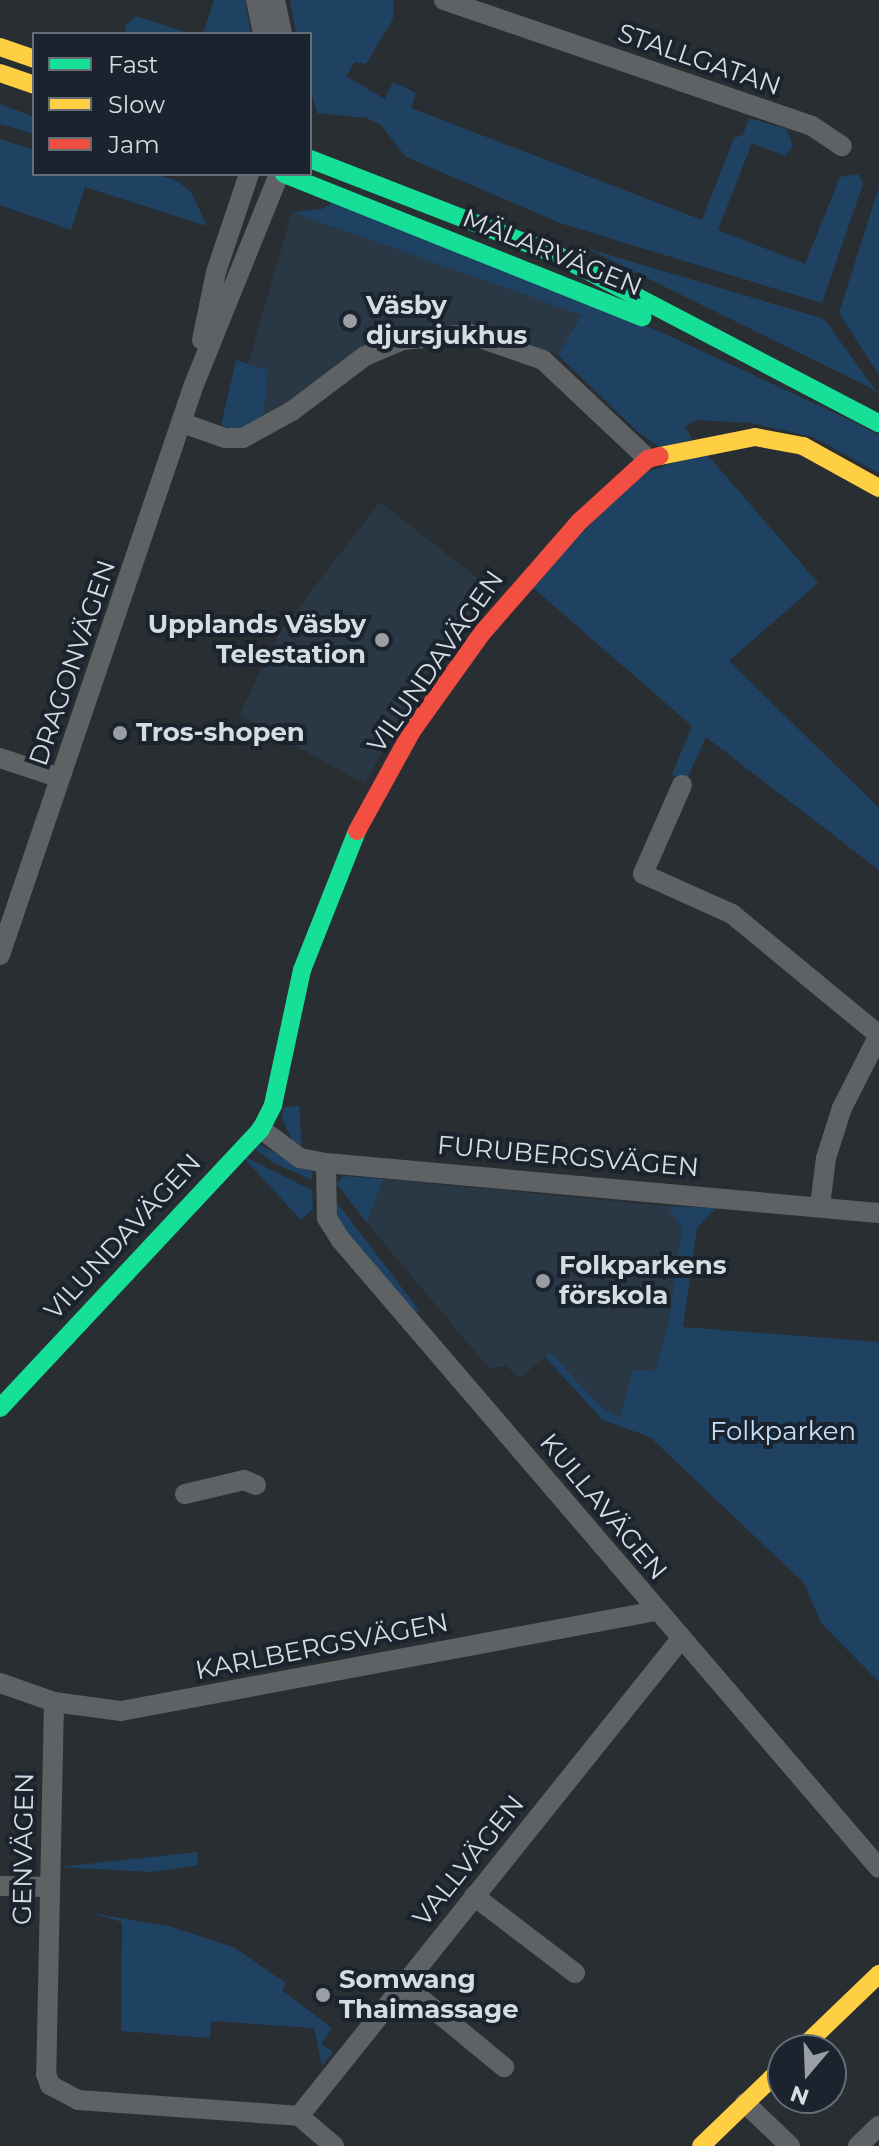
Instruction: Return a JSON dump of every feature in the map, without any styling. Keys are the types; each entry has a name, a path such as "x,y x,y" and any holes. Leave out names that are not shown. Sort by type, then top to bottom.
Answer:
{"street":[{"path":"256,0 263,32"},
{"path":"275,0 282,32"},
{"name":"STALLGATAN","path":"444,0 812,126 842,146"},
{"path":"0,47 32,58"},
{"path":"0,73 32,84"},
{"name":"MÄLARVÄGEN","path":"312,160 557,255 879,423"},
{"name":"DRAGONVÄGEN","path":"0,955 182,423 193,387 216,272 248,176"},
{"name":"DRAGONVÄGEN","path":"193,387 281,176"},
{"name":"MÄLARVÄGEN","path":"287,176 799,380"},
{"path":"182,423 225,438 243,438 292,411 365,356 414,338 469,334 543,360 648,459 730,440 779,440 837,461 879,488"},
{"name":"VILUNDAVÄGEN","path":"0,1408 261,1129 273,1105 302,970 351,843 412,731 527,580 648,459"},
{"path":"0,758 60,778"},
{"path":"682,785 643,874 732,914 879,1035 842,1108 826,1158 820,1206"},
{"name":"FURUBERGSVÄGEN","path":"261,1129 300,1158 326,1163 879,1213"},
{"name":"KULLAVÄGEN","path":"326,1163 327,1218 340,1239 879,1868"},
{"path":"185,1494 244,1480 256,1485"},
{"name":"KARLBERGSVÄGEN","path":"0,1683 54,1702 121,1711 656,1611"},
{"name":"VALLVÄGEN","path":"299,2116 681,1639"},
{"name":"GENVÄGEN","path":"54,1702 46,2074 56,2091 84,2101 299,2116"},
{"path":"0,1886 49,1887"},
{"path":"474,1896 575,1973"},
{"path":"817,2034 879,1974"},
{"path":"403,1984 504,2067"},
{"path":"701,2146 767,2082"},
{"path":"745,2103 790,2146"},
{"path":"299,2116 334,2146"},
{"path":"858,2146 879,2126"}],"shaded area":[{"path":"292,212 432,259 582,315 558,355 466,323 395,332 364,346 263,421 268,370 248,364"},
{"path":"380,502 489,587 412,694 365,784 239,715 279,633"},
{"name":"Folkparkens förskola","path":"383,1179 667,1206 682,1228 668,1325 655,1371 620,1417 602,1408 550,1353 520,1378 506,1366 489,1368 367,1223"}],"green space":[{"path":"214,0 245,0 251,32 204,32"},
{"path":"290,0 394,0 393,19 366,64 355,62 346,76 385,99 393,82 416,93 411,108 702,220 734,138 743,135 749,118 787,129 793,146 785,156 752,143 718,230 805,264 840,177 858,174 863,184 822,303 560,223 406,157 381,125 367,118 317,113 312,94 312,32 296,32"},
{"path":"136,16 185,32 125,32 125,26"},
{"path":"0,104 32,116 32,133 0,124"},
{"path":"0,139 32,149 32,176 161,176 177,181 191,192 207,226 85,187 71,230 0,205"},
{"path":"879,187 879,375 839,313"},
{"path":"335,201 661,332 852,421 879,435 879,473 813,437 752,423 696,420 685,426 692,440 660,447 638,432 558,355 582,315 292,212 322,209"},
{"path":"586,248 824,319 879,395 871,388"},
{"path":"236,360 268,370 263,421 236,430 221,425"},
{"path":"705,452 818,583 729,661 879,808 879,870 706,737 686,781 672,775 692,726 531,586 638,475"},
{"path":"299,1106 302,1146 292,1140 282,1118 284,1107"},
{"path":"260,1145 312,1171 312,1180 274,1163 255,1149"},
{"path":"241,1155 312,1190 313,1209 301,1220"},
{"path":"343,1176 383,1179 367,1223 337,1184"},
{"path":"332,1196 419,1310 414,1313 339,1224"},
{"name":"Folkparken","path":"667,1206 716,1208 697,1228 683,1327 879,1342 879,1682 821,1623 804,1583 650,1437 603,1420 545,1357 550,1352 602,1408 620,1417 633,1370 655,1371 668,1325 682,1228"},
{"path":"197,1852 198,1865 151,1872 60,1867"},
{"path":"91,1913 168,1926 233,1947 286,1983 282,1990 332,2028 321,2044 333,2052 322,2066 314,2028 211,2021 210,2038 121,2031 122,1922"}],"traffic: fast":[{"path":"312,160 557,255 879,423"},
{"path":"289,176 642,317"},
{"path":"0,1408 261,1129 273,1105 302,970 357,831"}],"traffic: slow":[{"path":"0,47 32,58"},
{"path":"0,73 32,84"},
{"path":"660,456 755,437 803,446 879,488"},
{"path":"817,2034 879,1974"},
{"path":"701,2146 767,2082"}],"traffic: jam":[{"path":"357,831 412,731 483,632 580,521 648,459 660,456"}],"place":[{"name":"Väsby djursjukhus","path":"350,321"},
{"name":"Upplands Väsby Telestation","path":"382,640"},
{"name":"Tros-shopen","path":"120,733"},
{"name":"Folkparkens förskola","path":"543,1281"},
{"name":"Somwang Thaimassage","path":"323,1995"}]}
